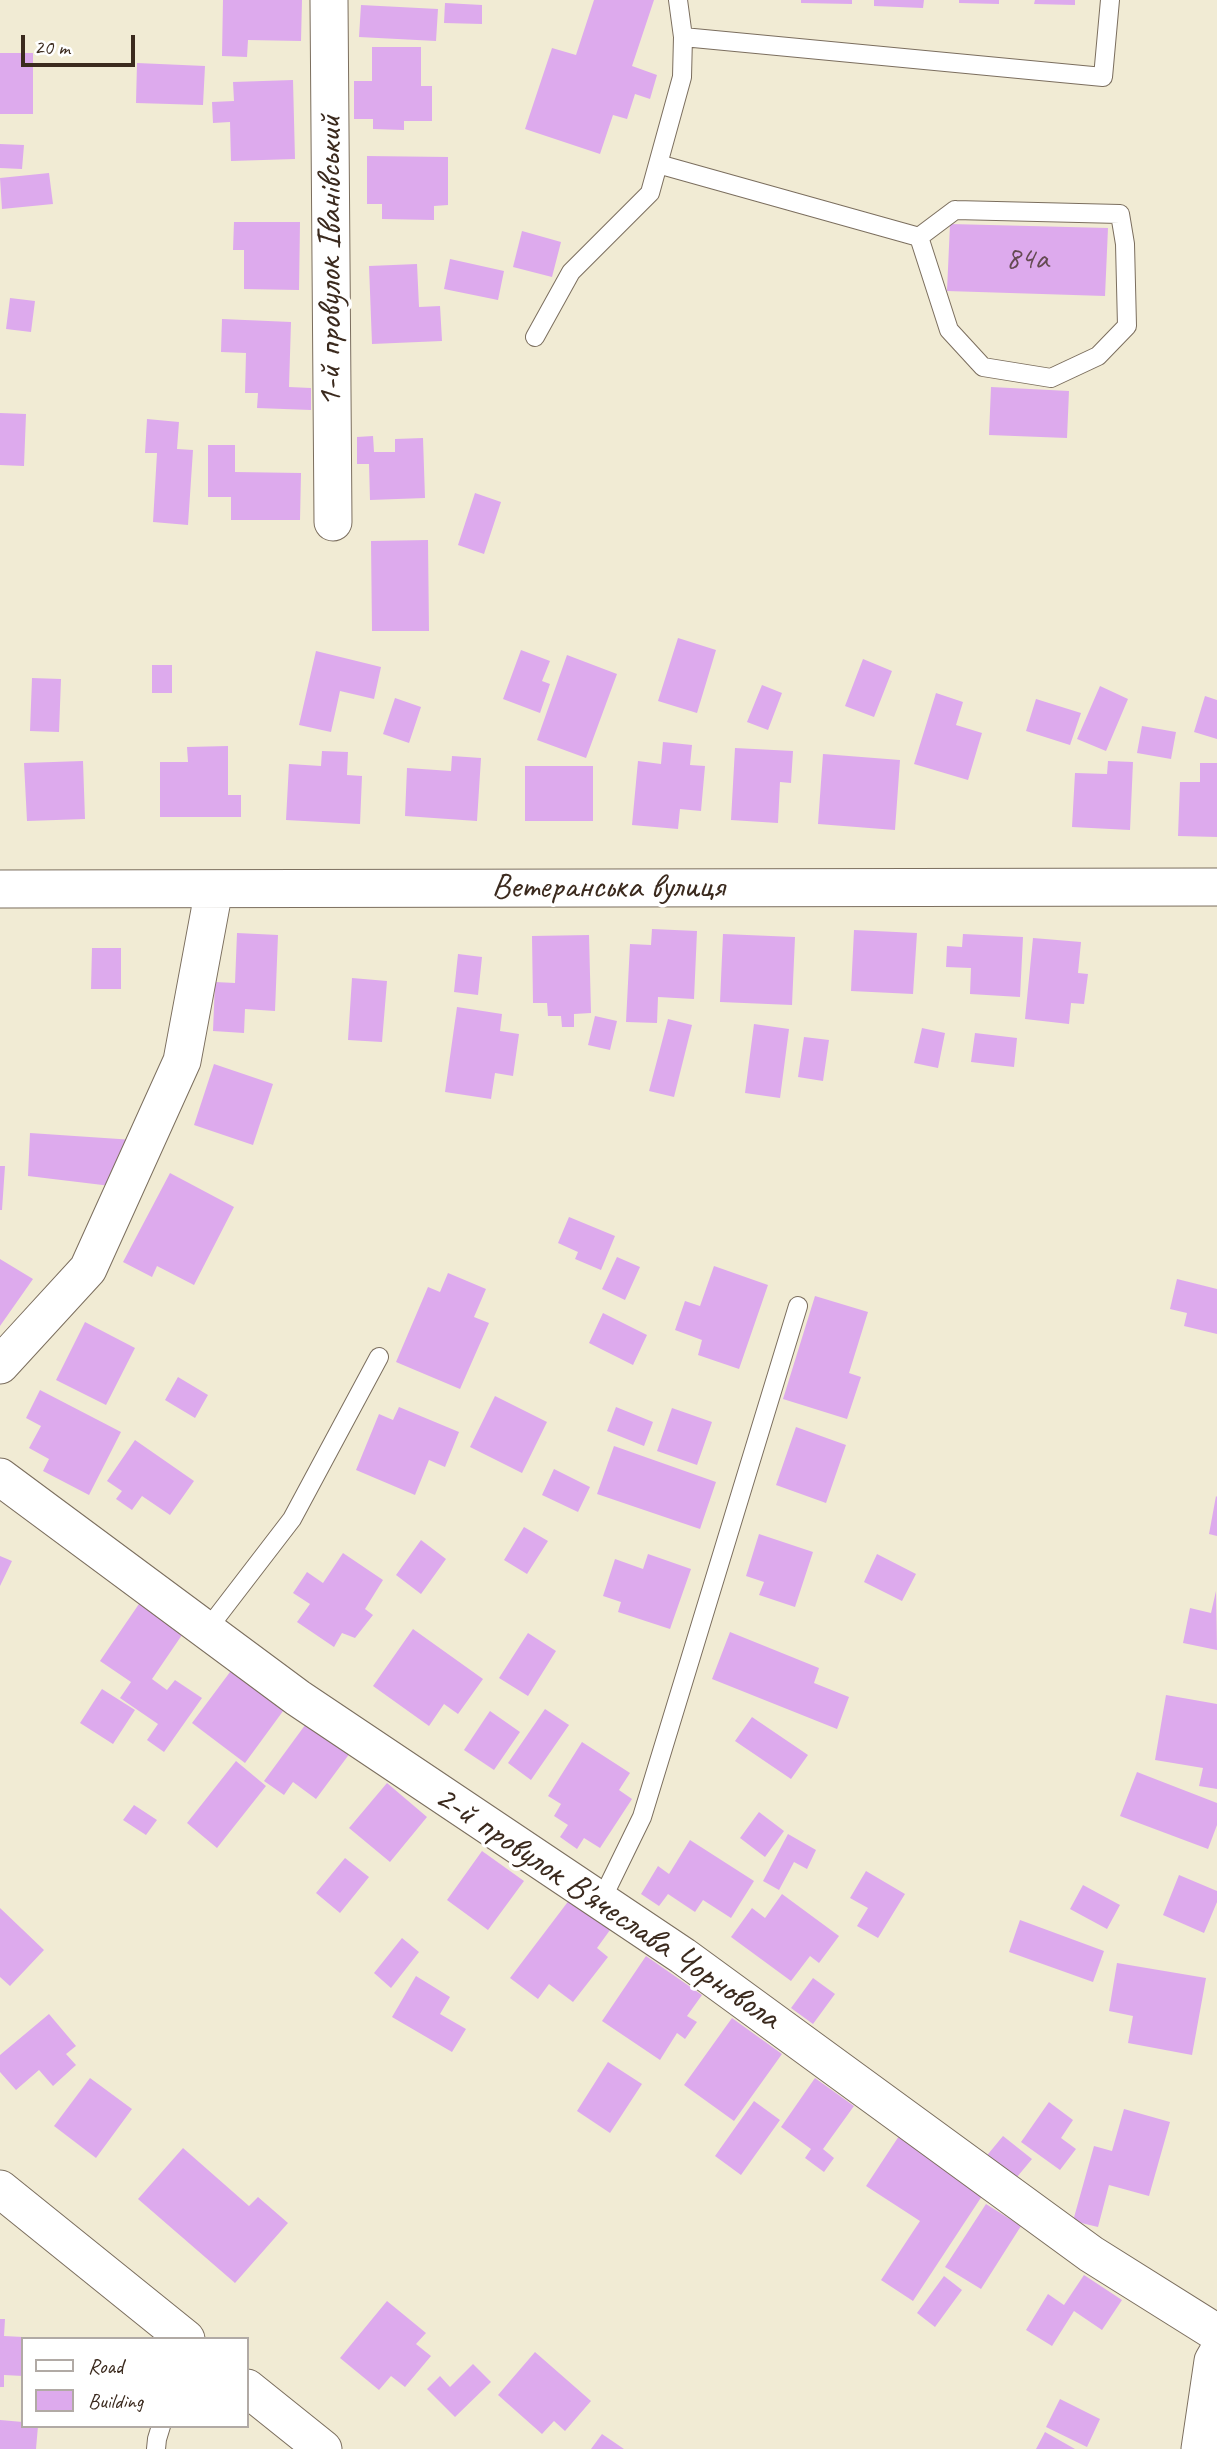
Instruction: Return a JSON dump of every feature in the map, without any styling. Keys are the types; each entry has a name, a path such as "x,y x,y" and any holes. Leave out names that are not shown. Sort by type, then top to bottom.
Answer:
{"street":[{"name":"1-й провулок Іванівський","path":"329,0 333,522"},
{"name":"Ветеранська вулиця","path":"0,889 1217,887"},
{"path":"0,1365 88,1269 182,1061 214,889"},
{"name":"2-й провулок В'ячеслава Чорновола","path":"0,1477 298,1698 683,1956 1091,2253 1217,2333"},
{"path":"0,2189 184,2337"},
{"path":"1200,2449 1213,2361 1217,2354"},
{"path":"248,2389 323,2449"}],"lane":[{"path":"535,337 571,272 650,193 682,76 683,37 678,0"},
{"path":"683,37 1103,77 1110,0"},
{"path":"658,164 919,237"},
{"path":"955,210 1120,214 1125,244 1127,326 1098,356 1051,378 983,367 949,330 919,237 955,210"},
{"path":"601,1901 642,1817 798,1306"},
{"path":"206,1631 292,1519 379,1357"},
{"path":"156,2449 160,2428"}],"building":[{"path":"223,0 302,0 301,41 248,40 247,57 222,56"},
{"path":"594,0 654,0 632,66 657,75 650,99 635,94 627,119 613,115 600,154 525,129 552,48 576,55"},
{"path":"801,0 852,0 852,4 801,3"},
{"path":"874,0 924,0 923,8 874,6"},
{"path":"959,0 999,0 999,4 959,3"},
{"path":"1035,0 1075,0 1075,5 1034,4"},
{"path":"445,3 482,5 482,24 444,23"},
{"path":"361,5 438,9 436,41 359,37"},
{"path":"372,47 421,47 421,86 432,86 432,121 404,121 404,130 373,129 373,119 354,119 354,81 372,81"},
{"path":"0,53 33,53 33,114 0,114"},
{"path":"137,63 205,66 203,105 136,103"},
{"path":"293,80 295,159 231,161 230,122 213,123 212,102 234,101 233,82"},
{"path":"0,144 24,145 22,169 0,168"},
{"path":"367,156 448,157 448,205 434,206 434,220 382,219 382,204 367,204"},
{"path":"49,173 53,204 2,209 0,178"},
{"path":"234,222 300,222 299,290 244,289 244,250 233,250"},
{"path":"950,224 1108,228 1105,296 947,291"},
{"path":"522,231 561,242 552,277 513,267"},
{"path":"450,259 504,271 498,300 444,289"},
{"path":"417,264 419,307 440,306 442,341 372,344 369,266"},
{"path":"10,298 35,301 31,332 6,329"},
{"path":"222,319 291,322 289,387 311,388 311,410 257,408 258,393 245,393 246,353 221,352"},
{"path":"991,387 1069,391 1067,438 989,435"},
{"path":"0,413 26,414 24,466 0,465"},
{"path":"147,419 179,422 177,449 193,450 188,525 153,522 157,453 145,453"},
{"path":"373,436 374,452 395,452 395,439 423,438 425,498 370,500 369,464 357,464 357,437"},
{"path":"208,445 235,445 235,472 301,473 300,520 231,520 231,497 208,497"},
{"path":"475,493 501,502 484,554 458,545"},
{"path":"428,540 429,631 372,631 371,541"},
{"path":"678,638 716,650 697,713 658,701"},
{"path":"521,650 550,661 542,681 550,684 540,713 503,699"},
{"path":"316,651 381,667 374,699 340,691 331,732 299,725"},
{"path":"567,655 617,674 586,758 537,740"},
{"path":"863,659 892,671 874,717 845,706"},
{"path":"152,665 172,665 172,693 152,693"},
{"path":"32,678 61,679 59,732 30,731"},
{"path":"762,685 782,693 768,730 747,722"},
{"path":"1100,686 1128,699 1106,751 1077,739"},
{"path":"936,693 963,702 956,725 982,733 968,780 914,764"},
{"path":"1205,696 1217,700 1217,739 1194,732"},
{"path":"395,698 421,707 409,743 383,734"},
{"path":"1036,699 1081,713 1070,745 1026,731"},
{"path":"1142,726 1176,732 1171,759 1137,753"},
{"path":"663,742 692,745 690,765 705,766 701,811 680,809 678,829 632,825 638,761 661,764"},
{"path":"228,746 228,795 241,795 241,817 160,817 160,762 188,762 187,747"},
{"path":"735,748 793,751 791,783 780,782 778,823 731,820"},
{"path":"322,751 348,752 347,775 362,776 360,824 286,820 289,764 321,766"},
{"path":"823,754 900,760 895,830 818,824"},
{"path":"452,756 481,758 477,821 405,816 407,768 451,771"},
{"path":"83,761 85,819 27,821 24,763"},
{"path":"1108,761 1133,762 1130,830 1072,827 1075,773 1107,774"},
{"path":"1200,763 1217,763 1217,837 1178,836 1180,782 1200,782"},
{"path":"525,766 593,766 593,821 525,821"},
{"path":"652,929 697,931 694,999 658,997 657,1023 626,1022 630,944 651,945"},
{"path":"854,930 917,933 913,994 851,991"},
{"path":"237,933 278,935 275,1011 245,1009 244,1033 213,1031 215,982 235,983"},
{"path":"723,934 795,937 792,1005 720,1002"},
{"path":"963,934 1023,937 1020,997 970,994 971,968 946,967 947,946 962,947"},
{"path":"589,935 591,1013 574,1014 574,1027 562,1027 561,1016 548,1016 547,1003 533,1003 532,936"},
{"path":"1033,938 1081,942 1078,973 1088,974 1084,1004 1071,1003 1069,1024 1025,1019"},
{"path":"92,948 121,948 121,989 91,989"},
{"path":"458,954 482,957 478,995 454,992"},
{"path":"352,978 387,981 382,1042 348,1040"},
{"path":"457,1007 502,1014 500,1031 519,1034 513,1076 495,1073 491,1099 445,1092"},
{"path":"595,1016 617,1021 610,1050 588,1045"},
{"path":"668,1019 692,1025 674,1097 649,1091"},
{"path":"754,1024 789,1029 780,1098 745,1093"},
{"path":"922,1028 945,1033 938,1068 914,1063"},
{"path":"975,1033 1017,1038 1014,1067 971,1062"},
{"path":"804,1037 829,1040 823,1081 798,1077"},
{"path":"214,1064 273,1084 253,1145 194,1125"},
{"path":"30,1133 134,1140 111,1186 28,1176"},
{"path":"0,1166 5,1166 2,1210 0,1210"},
{"path":"170,1173 234,1207 194,1285 157,1266 152,1277 123,1262"},
{"path":"569,1217 615,1236 601,1270 575,1259 578,1252 558,1243"},
{"path":"617,1257 640,1267 625,1300 602,1289"},
{"path":"0,1259 33,1279 0,1326"},
{"path":"714,1266 768,1285 739,1369 698,1355 702,1340 675,1330 685,1301 700,1306"},
{"path":"448,1273 486,1289 474,1317 489,1323 460,1389 396,1362 428,1287 440,1292"},
{"path":"1177,1279 1217,1289 1217,1334 1184,1326 1187,1313 1170,1309"},
{"path":"815,1296 868,1312 849,1373 861,1377 847,1419 783,1399"},
{"path":"603,1313 647,1335 633,1365 589,1343"},
{"path":"85,1322 135,1348 106,1405 56,1380"},
{"path":"178,1377 208,1395 195,1418 165,1400"},
{"path":"40,1390 121,1432 89,1495 43,1471 49,1459 29,1448 41,1426 26,1418"},
{"path":"495,1396 547,1422 522,1473 470,1447"},
{"path":"399,1407 459,1432 445,1467 429,1460 415,1495 356,1470 379,1414 393,1420"},
{"path":"616,1407 653,1422 644,1446 607,1431"},
{"path":"672,1408 712,1422 697,1465 657,1451"},
{"path":"796,1427 846,1445 826,1503 776,1485"},
{"path":"135,1440 194,1481 170,1515 142,1496 132,1510 116,1499 122,1491 107,1481"},
{"path":"614,1446 716,1482 700,1529 597,1494"},
{"path":"554,1469 590,1487 578,1512 542,1495"},
{"path":"1217,1497 1217,1536 1209,1534"},
{"path":"524,1527 548,1541 527,1574 504,1560"},
{"path":"759,1534 813,1552 795,1607 759,1595 764,1582 746,1576"},
{"path":"421,1540 446,1559 421,1594 396,1575"},
{"path":"343,1553 383,1580 365,1609 373,1615 355,1638 342,1633 334,1647 297,1622 310,1604 293,1593 307,1572 323,1583"},
{"path":"648,1554 691,1569 670,1629 618,1612 621,1602 603,1596 615,1559 643,1569"},
{"path":"877,1554 916,1574 902,1601 864,1582"},
{"path":"0,1556 12,1561 0,1586"},
{"path":"1216,1591 1217,1650 1183,1643 1190,1608 1211,1613"},
{"path":"141,1601 184,1632 152,1679 167,1690 175,1680 202,1698 164,1752 147,1740 158,1724 120,1698 131,1682 100,1661"},
{"path":"413,1629 483,1679 458,1714 444,1704 429,1726 373,1686"},
{"path":"730,1632 819,1668 814,1683 849,1697 837,1729 712,1679"},
{"path":"528,1633 556,1651 528,1696 499,1678"},
{"path":"233,1668 286,1707 245,1763 192,1723"},
{"path":"102,1689 135,1710 113,1744 80,1723"},
{"path":"1166,1695 1217,1704 1217,1789 1199,1786 1203,1768 1155,1760"},
{"path":"545,1709 569,1725 531,1780 508,1763"},
{"path":"490,1711 520,1732 494,1770 464,1750"},
{"path":"311,1717 353,1749 316,1799 293,1782 284,1795 264,1781"},
{"path":"752,1717 808,1755 791,1779 735,1741"},
{"path":"582,1742 630,1773 619,1790 632,1799 600,1848 584,1838 577,1849 560,1837 568,1825 554,1816 561,1804 548,1796"},
{"path":"236,1761 266,1786 217,1848 187,1823"},
{"path":"1137,1772 1217,1803 1217,1825 1208,1849 1120,1816"},
{"path":"387,1783 427,1817 390,1862 349,1828"},
{"path":"134,1805 157,1820 146,1835 123,1820"},
{"path":"759,1812 784,1831 765,1857 740,1838"},
{"path":"788,1834 816,1850 807,1869 794,1862 779,1890 763,1881"},
{"path":"690,1840 754,1881 731,1918 703,1900 695,1912 668,1894 659,1906 641,1894 658,1866 669,1874"},
{"path":"482,1851 524,1881 488,1930 447,1900"},
{"path":"345,1858 369,1877 340,1913 316,1893"},
{"path":"866,1871 905,1894 878,1938 857,1926 868,1908 850,1898"},
{"path":"1179,1875 1217,1891 1217,1902 1204,1933 1163,1915"},
{"path":"1083,1885 1120,1905 1107,1929 1070,1909"},
{"path":"782,1894 839,1936 819,1963 810,1956 791,1981 731,1937 752,1908 765,1918"},
{"path":"570,1899 610,1930 597,1948 608,1957 573,2002 549,1984 538,1999 510,1978"},
{"path":"0,1908 44,1950 10,1986 0,1977"},
{"path":"1020,1920 1104,1951 1093,1982 1009,1952"},
{"path":"402,1938 419,1952 391,1988 374,1973"},
{"path":"646,1956 702,1995 687,2016 697,2022 685,2039 677,2033 660,2060 602,2021"},
{"path":"1117,1963 1206,1978 1192,2055 1128,2043 1133,2016 1109,2011"},
{"path":"416,1976 450,1997 440,2014 466,2029 452,2052 392,2017"},
{"path":"813,1978 835,1994 813,2024 791,2008"},
{"path":"49,2014 76,2046 66,2054 76,2065 53,2086 39,2070 16,2090 0,2072 0,2055"},
{"path":"732,2018 782,2054 734,2121 684,2085"},
{"path":"608,2062 642,2084 610,2133 577,2111"},
{"path":"90,2078 132,2109 96,2158 54,2126"},
{"path":"815,2078 854,2106 823,2149 834,2158 824,2172 805,2158 811,2149 781,2127"},
{"path":"754,2101 780,2120 741,2175 715,2156"},
{"path":"1049,2102 1073,2120 1061,2138 1076,2149 1060,2170 1021,2142"},
{"path":"1124,2109 1170,2122 1149,2196 1109,2185 1098,2227 1073,2221 1094,2146 1112,2151"},
{"path":"899,2136 984,2193 913,2301 881,2280 920,2221 866,2186"},
{"path":"1003,2136 1032,2159 1012,2183 984,2159"},
{"path":"183,2148 249,2206 258,2197 288,2223 235,2283 138,2199"},
{"path":"986,2204 1021,2226 981,2289 945,2267"},
{"path":"1084,2275 1122,2300 1102,2330 1074,2311 1052,2346 1026,2330 1048,2294 1064,2305"},
{"path":"944,2276 962,2290 935,2327 917,2313"},
{"path":"387,2301 426,2333 416,2344 431,2356 405,2387 391,2376 379,2390 340,2358"},
{"path":"0,2319 5,2319 4,2336 23,2337 21,2376 4,2375 4,2387 0,2387"},
{"path":"535,2352 591,2401 565,2431 554,2421 542,2434 498,2395"},
{"path":"473,2364 491,2382 455,2417 427,2389 440,2376 450,2387"},
{"path":"1060,2399 1100,2419 1087,2447 1046,2427"},
{"path":"0,2420 21,2422 21,2428 38,2428 36,2449 0,2449"},
{"path":"1045,2432 1075,2449 1036,2449"},
{"path":"602,2434 624,2449 591,2449"}]}
